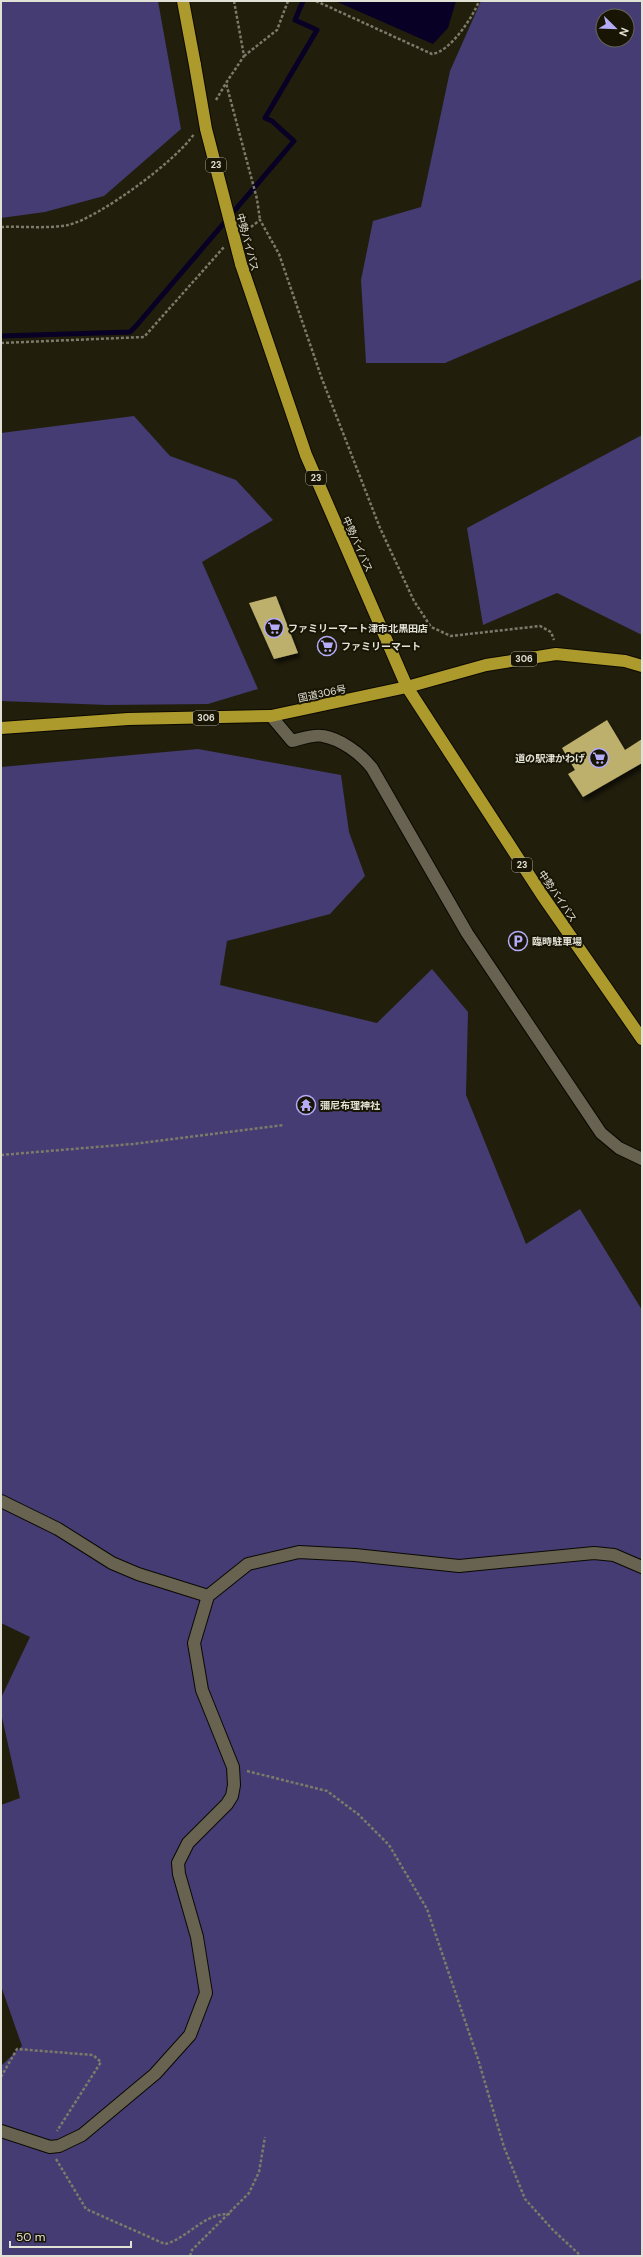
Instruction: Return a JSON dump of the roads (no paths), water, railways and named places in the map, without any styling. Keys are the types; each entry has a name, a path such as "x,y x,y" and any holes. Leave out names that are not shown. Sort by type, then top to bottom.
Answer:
{"highway":[{"name":"中勢バイパス","path":"182,1 206,129 241,264 306,455 407,687 542,895 642,1040"},
{"name":"国道306号","path":"1,728 128,719 271,716 407,687 486,665 556,654 625,661 642,666"}],"street":[{"path":"271,716 292,741 322,735 358,751 364,757 380,781 467,933 601,1134 619,1148 642,1160"},
{"path":"1,1501 58,1529 112,1563 138,1574 208,1596"},
{"path":"1,2131 50,2147 59,2146 82,2135 155,2074 190,2035 206,1992 197,1936 179,1874 178,1863 188,1842 227,1804 232,1796 234,1785 233,1767 202,1690 194,1643 208,1596 248,1564 299,1552 355,1555 459,1566 594,1553 614,1555 642,1567"}],"waterway":[{"path":"1,336 130,332 136,326 294,141 272,121 265,118 317,30 295,20 303,1"}],"place":[{"name":"ファミリーマート津市北黒田店","path":"274,628"},
{"name":"ファミリーマート","path":"327,646"},
{"name":"道の駅津かわげ","path":"599,758"},
{"name":"臨時駐車場","path":"518,941"},
{"name":"彌尼布理神社","path":"306,1105"}]}
